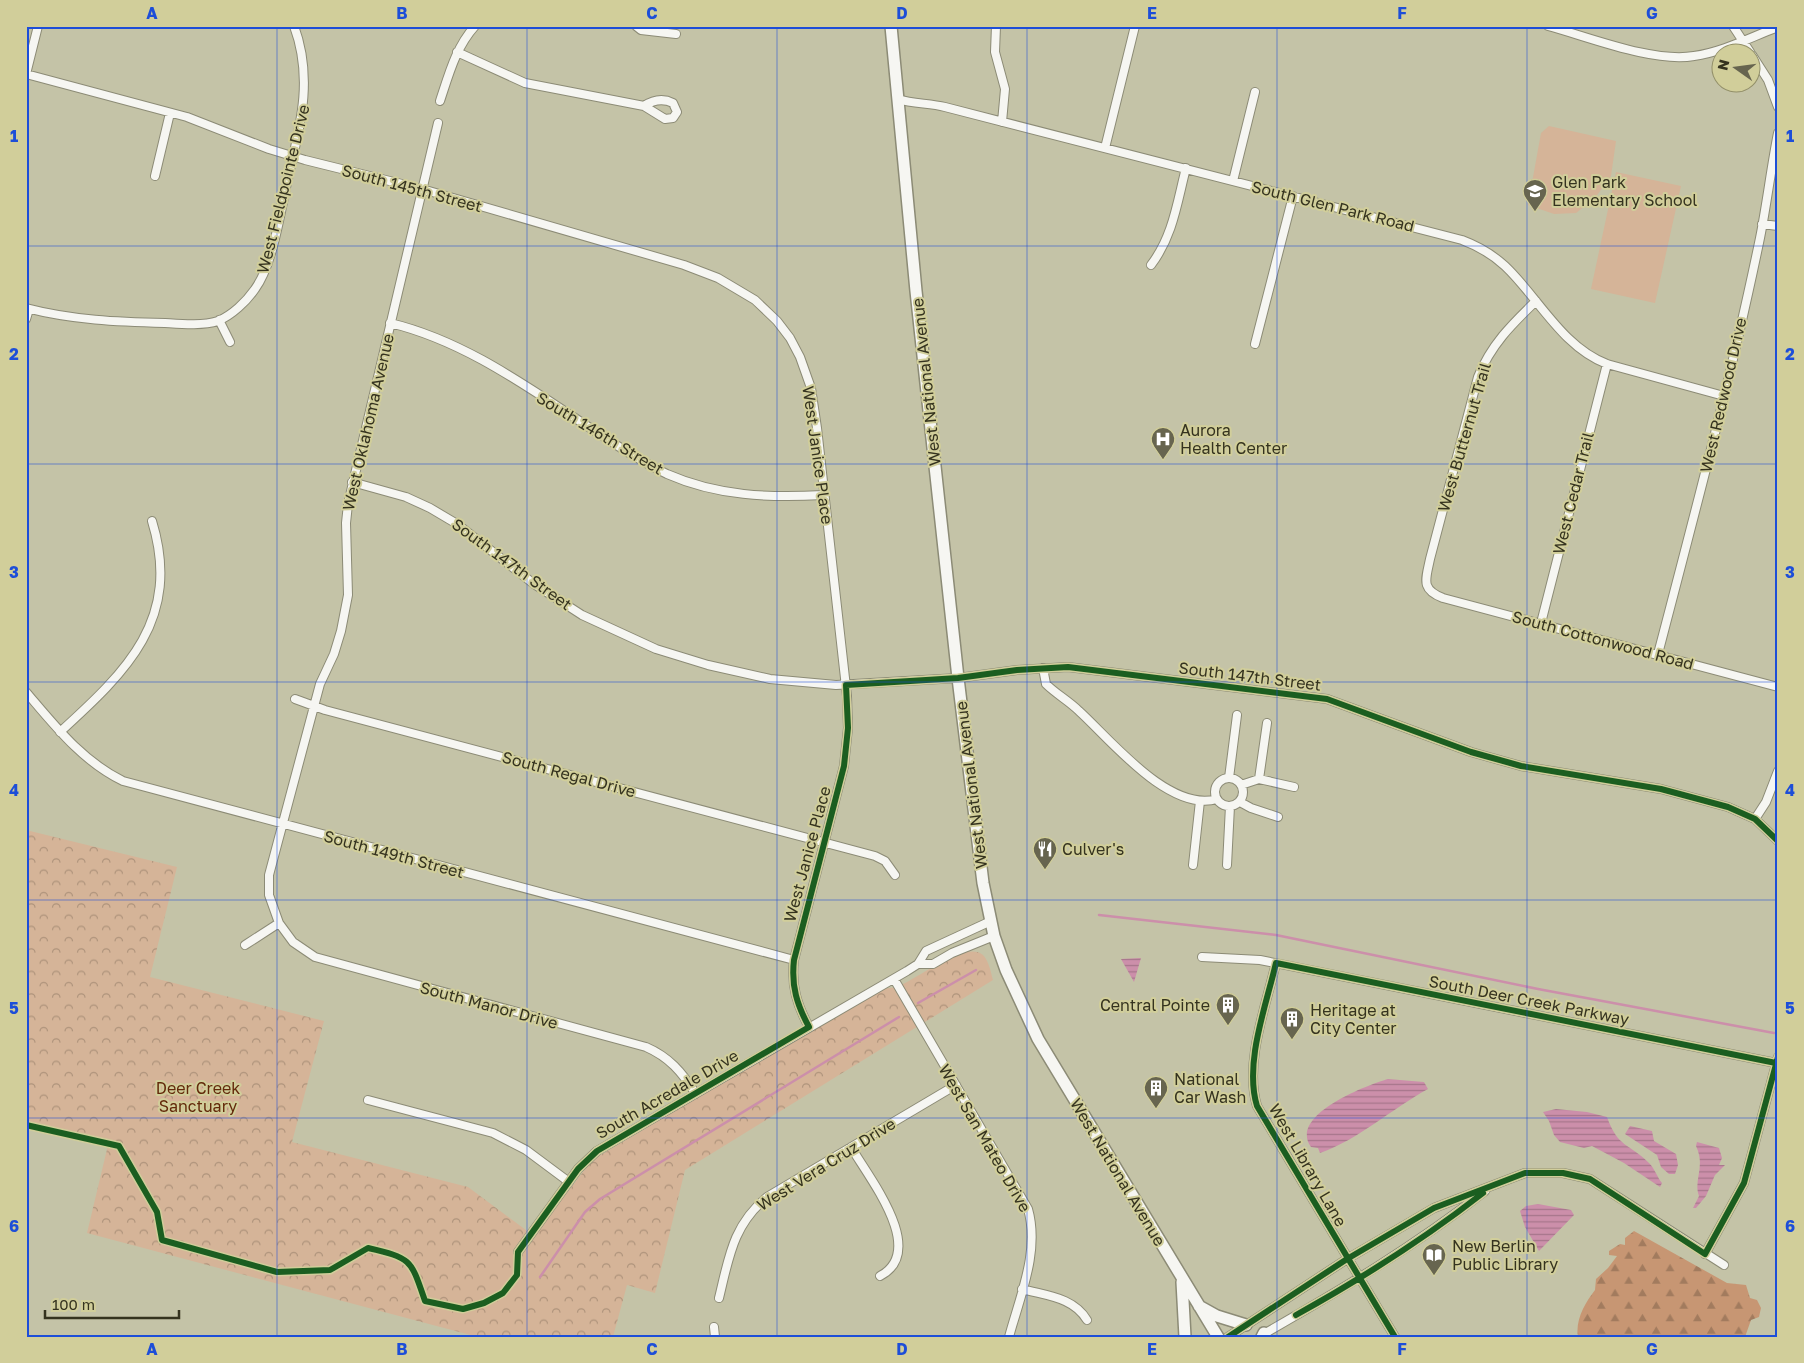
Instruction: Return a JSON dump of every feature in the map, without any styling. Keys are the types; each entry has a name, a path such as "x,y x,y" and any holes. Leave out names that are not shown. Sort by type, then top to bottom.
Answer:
{"main road":[{"name":"West National Avenue","path":"891,26 958,678 983,883 994,936 1006,970 1038,1039 1182,1282 1218,1337"},
{"path":"1182,1282 1185,1337"},
{"path":"1198,1305 1217,1316 1246,1325"}],"street":[{"path":"26,74 38,26"},
{"name":"West Fieldpointe Drive","path":"28,309 107,321 197,323 219,320 233,312 247,300 262,278 303,117 306,89 304,65 294,26"},
{"path":"440,101 458,52 464,40 475,26"},
{"path":"636,26 641,30 676,34"},
{"path":"996,26 995,52 1005,88 1002,122"},
{"path":"1105,148 1135,26"},
{"path":"1548,26 1648,53 1676,57 1710,53 1778,27"},
{"path":"1733,26 1742,41"},
{"path":"458,52 525,83 644,106"},
{"path":"1762,71 1768,80 1778,107"},
{"name":"South 145th Street","path":"26,74 170,113 293,156 422,189 702,271 738,288 755,300 783,328"},
{"path":"1233,181 1255,92"},
{"name":"South Glen Park Road","path":"898,99 912,103 926,103 1186,168 1428,230 1474,245 1506,267 1574,344 1592,357 1607,364 1724,396"},
{"path":"154,176 170,113"},
{"name":"West Oklahoma Avenue","path":"279,923 272,906 268,885 313,706 320,684 334,654 346,609 348,581 346,523 352,482 438,122"},
{"name":"West Redwood Drive","path":"1658,654 1724,396 1762,224 1772,158 1778,133"},
{"path":"1151,265 1163,249 1170,233 1186,168"},
{"path":"1255,344 1293,196"},
{"path":"1762,224 1778,226"},
{"name":"West Butternut Trail","path":"1429,590 1426,583 1430,559 1478,377 1490,350 1500,336 1536,301"},
{"path":"26,319 28,309"},
{"path":"219,320 230,342"},
{"name":"South 146th Street","path":"390,324 427,334 469,352 634,456 667,474 706,487 748,495 823,495"},
{"name":"West Janice Place","path":"783,328 800,357 811,388 818,428 823,495 846,685 847,750 794,960 792,975 796,999 809,1027"},
{"name":"West Cedar Trail","path":"1541,623 1607,364"},
{"name":"South 147th Street","path":"352,482 406,497 430,508 457,524 534,584 568,606 656,649 708,666 770,679 846,685 958,678 1068,667 1327,700 1470,752 1513,764 1661,789 1728,807 1754,820 1778,841"},
{"path":"60,732 122,672 147,631 155,610 160,580 158,543 152,521"},
{"name":"South Cottonwood Road","path":"1429,590 1443,598 1778,687"},
{"path":"1043,668 1046,684 1079,710 1136,766 1165,787 1200,801 1217,798"},
{"name":"South 149th Street","path":"26,692 60,732 93,764 123,781 794,960"},
{"name":"South Regal Drive","path":"295,699 313,706 882,858 895,875"},
{"path":"1229,778 1237,715"},
{"path":"1259,779 1267,723"},
{"path":"1754,820 1766,802 1778,771"},
{"path":"1229,778 1241,785 1244,794 1240,802 1230,806 1223,805 1217,798 1217,785 1229,778"},
{"path":"1241,785 1259,779 1294,787"},
{"path":"1193,865 1200,801"},
{"path":"1240,802 1251,808 1278,817"},
{"path":"1227,865 1230,806"},
{"name":"South Acredale Drive","path":"518,1252 569,1182 597,1151 894,979 918,964 926,951 991,921"},
{"path":"245,945 279,923"},
{"name":"South Manor Drive","path":"279,923 293,942 306,952 326,962 646,1047 670,1060 680,1070 695,1093"},
{"name":"South Acredale Drive","path":"918,964 933,964 952,953 994,936"},
{"name":"South Deer Creek Parkway","path":"1202,957 1260,960 1777,1060"},
{"name":"West Library Lane","path":"1276,964 1253,1063 1254,1093 1258,1106 1271,1131 1395,1337"},
{"name":"West San Mateo Drive","path":"894,979 1028,1209 1032,1222 1032,1247 1009,1337"},
{"path":"1705,1254 1744,1183 1777,1060"},
{"name":"West Vera Cruz Drive","path":"719,1298 734,1241 752,1210 767,1197 956,1085"},
{"path":"368,1100 493,1133 526,1150 569,1182"},
{"path":"851,1147 891,1215 898,1240 898,1258 889,1271 880,1276"},
{"path":"1228,1337 1347,1259 1434,1208 1525,1173 1563,1173 1590,1180 1724,1265"},
{"path":"1262,1336 1360,1279 1441,1225 1492,1185"},
{"path":"1022,1290 1073,1303 1080,1309 1087,1320"},
{"path":"714,1326 715,1337"}],"green space":[{"path":"1549,126 1616,141 1611,176 1595,198 1576,213 1554,214 1528,205 1541,133"},
{"path":"1616,172 1681,186 1655,303 1591,289"},
{"name":"Deer Creek Sanctuary","path":"26,830 177,867 150,977 324,1021 292,1142 468,1187 534,1236 592,1160 881,989 900,985 943,961 966,952 976,952 983,955 993,980 685,1170 655,1293 627,1285 613,1337 478,1337 87,1233 108,1145 26,1125"},
{"path":"1634,1231 1727,1283 1746,1285 1750,1298 1757,1300 1761,1308 1759,1317 1751,1320 1745,1337 1578,1337 1579,1318 1584,1306 1595,1290 1596,1279 1617,1256 1609,1255 1609,1251 1620,1244 1625,1245 1625,1238"}],"shaded area":[{"path":"1141,958 1134,982 1121,959"},
{"path":"1388,1079 1424,1082 1428,1089 1362,1132 1335,1147 1320,1153 1318,1148 1311,1147 1307,1135 1310,1124 1320,1113 1348,1095"},
{"path":"1556,1109 1587,1112 1607,1117 1620,1140 1651,1165 1662,1183 1660,1187 1624,1163 1592,1146 1584,1148 1560,1142 1554,1135 1549,1121 1543,1112"},
{"path":"1630,1126 1652,1131 1654,1141 1676,1154 1678,1165 1675,1174 1669,1174 1661,1167 1657,1155 1625,1134"},
{"path":"1697,1142 1719,1148 1722,1158 1719,1165 1725,1165 1715,1175 1706,1196 1696,1208 1693,1208 1699,1196 1697,1184 1700,1160 1696,1146"},
{"path":"1538,1204 1571,1210 1574,1215 1539,1251 1525,1227 1520,1211 1526,1206"}],"waterway":[{"path":"1099,915 1276,935 1538,989 1774,1033"},
{"path":"918,1003 976,970"},
{"path":"540,1277 585,1212 600,1199 899,1017"}],"cycle path":[{"path":"26,1125 119,1146 157,1212 162,1240 277,1272 330,1270 368,1248 394,1255 408,1263 416,1277 425,1301 463,1309 484,1303 503,1293 517,1275 518,1252 578,1169 597,1151 809,1027 796,995 793,969 844,766 848,728 846,685 958,678 1017,670 1068,667 1327,699 1471,752 1521,766 1661,789 1728,807 1755,819 1778,841"},
{"path":"1395,1337 1257,1106 1253,1072 1255,1053 1262,1016 1276,963 1776,1063"},
{"path":"1228,1337 1347,1259 1434,1208 1525,1173 1563,1173 1590,1179 1705,1254 1744,1183 1778,1057"},
{"path":"1296,1315 1392,1258 1483,1193"}],"place":[{"name":"Glen Park Elementary School","path":"1535,212"},
{"name":"Aurora Health Center","path":"1163,460"},
{"name":"Culver's","path":"1045,870"},
{"name":"Central Pointe","path":"1228,1026"},
{"name":"Heritage at City Center","path":"1292,1040"},
{"name":"National Car Wash","path":"1156,1109"},
{"name":"New Berlin Public Library","path":"1434,1276"}]}
